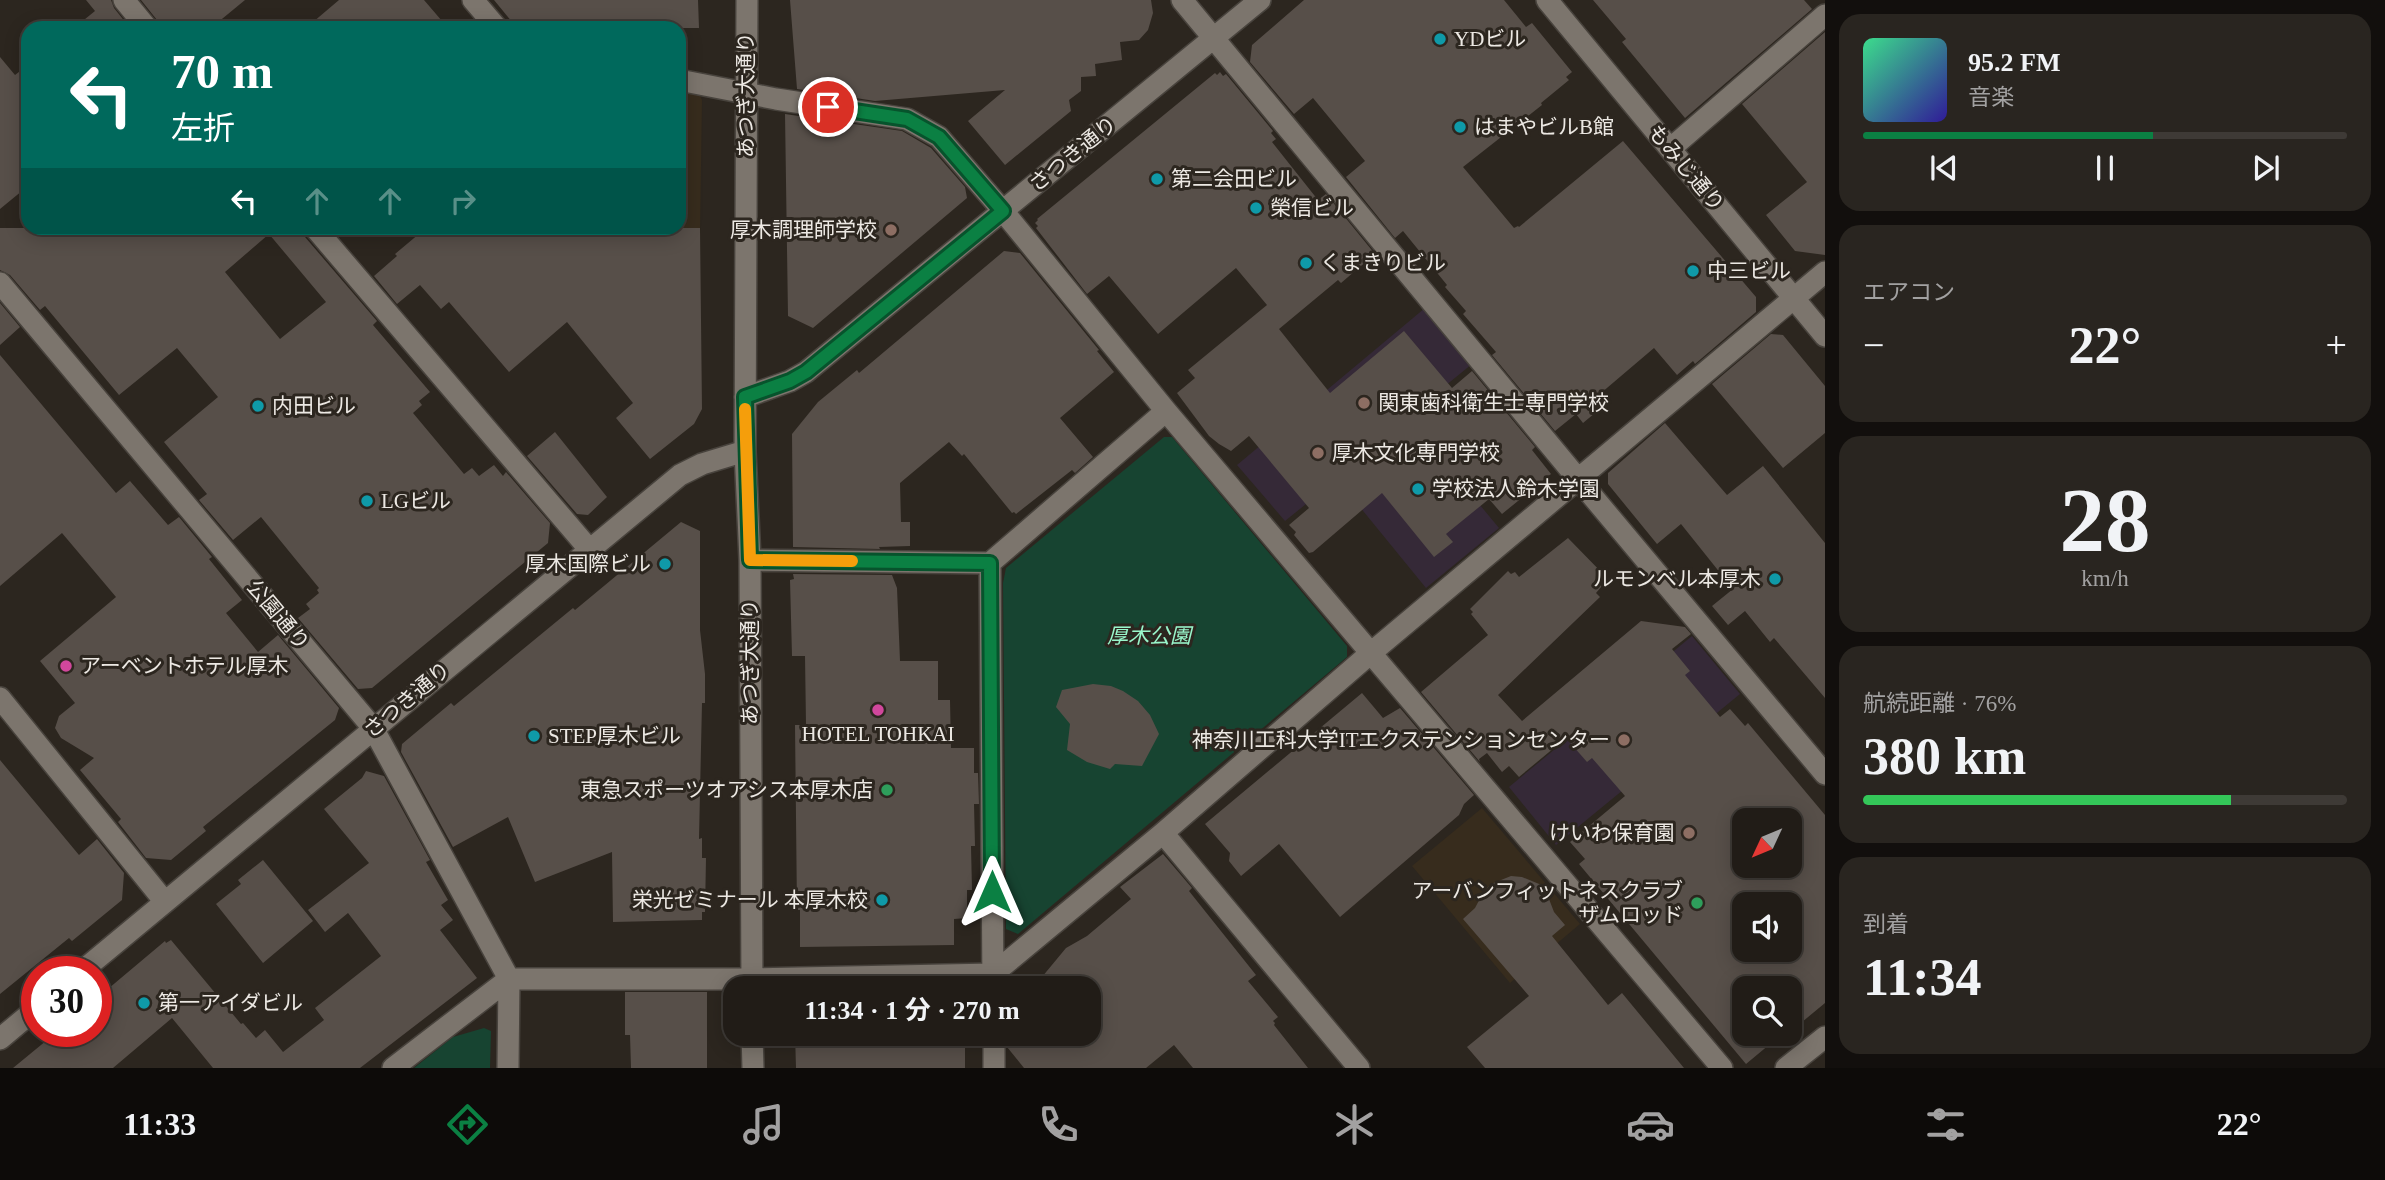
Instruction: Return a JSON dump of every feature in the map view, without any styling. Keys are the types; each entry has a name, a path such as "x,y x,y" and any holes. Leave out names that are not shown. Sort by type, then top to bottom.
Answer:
{"street":[{"path":"124,0 141,21"},
{"path":"473,0 491,21"},
{"name":"あつぎ大通り","path":"747,0 745,451 750,560 752,976"},
{"path":"1182,0 1825,774"},
{"name":"さつき通り","path":"745,397 790,381 806,372 1260,0"},
{"name":"もみじ通り","path":"1547,0 1825,336"},
{"path":"1670,149 1825,15"},
{"path":"686,81 776,99 907,119 939,137 1722,1068"},
{"path":"321,235 589,550"},
{"path":"999,976 1372,652 1825,272"},
{"name":"公園通り","path":"0,283 373,728 509,979"},
{"path":"750,560 990,563 1167,411"},
{"name":"さつき通り","path":"100,956 680,475 702,464 745,451"},
{"path":"990,563 993,976"},
{"path":"0,698 165,902"},
{"path":"1163,833 1359,1068"},
{"path":"393,1068 509,979 723,983"},
{"path":"508,1068 509,979"},
{"path":"0,1039 21,1021"},
{"path":"1786,1068 1825,1037"},
{"path":"752,1046 752,1068"}],"shaded area":[{"path":"686,92 699,94 702,100 700,233 686,234"},
{"path":"1425,308 1472,364 1407,417 1499,528 1426,588 1337,479 1285,521 1237,465"},
{"name":"神奈川工科大学ITエクステンションセンター","path":"1692,636 1740,694 1556,845 1509,787"},
{"path":"1482,808 1580,924 1510,983 1412,866"}],"green space":[{"name":"厚木公園","path":"1164,437 1172,437 1347,646 1347,657 1018,934 1006,929 1003,583 1006,568"},
{"path":"484,1028 491,1031 490,1068 414,1068 453,1037"}],"building":[{"path":"86,0 111,0 124,21 83,21 95,11"},
{"path":"141,0 245,0 220,21 157,20"},
{"path":"339,0 424,0 442,21 314,21"},
{"path":"494,0 698,0 699,28 686,28 686,21 511,21"},
{"path":"790,0 1151,0 1153,13 1148,30 1139,40 1120,42 1122,60 1095,64 1096,76 1081,77 1081,91 1069,100 1071,111 1005,165 968,121 1005,90 875,101 797,89"},
{"path":"1304,0 1504,0 1526,27 1532,23 1572,72 1566,77 1569,80 1541,103 1542,105 1463,167 1514,228 1519,227 1623,141 1756,297 1756,312 1695,364 1693,361 1677,375 1654,348 1594,399 1601,408 1583,423 1576,414 1555,431 1492,355 1496,352 1463,314 1466,311 1403,231 1395,238 1346,177 1365,161 1313,98 1294,114 1250,62 1252,45"},
{"path":"1593,0 1804,0 1812,9 1685,118 1622,42 1626,39"},
{"path":"1825,32 1825,255 1795,251 1766,215 1807,182 1742,104"},
{"path":"0,57 15,75 21,70 21,192 0,209"},
{"path":"1220,72 1223,76 1226,74 1273,131 1271,133 1276,139 1272,142 1318,200 1326,194 1375,254 1341,283 1338,280 1279,329 1330,393 1404,331 1452,388 1472,371 1535,447 1532,450 1551,474 1502,514 1489,499 1446,534 1453,542 1434,557 1382,493 1309,553 1289,525 1309,508 1249,436 1231,451 1219,444 1209,436 1177,393 1195,378 1188,370 1267,305 1236,268 1158,334 1109,276 1087,294 1036,228 1037,219 1215,73 1217,75"},
{"path":"785,114 902,131 931,148 965,187 967,198 813,328 788,316"},
{"path":"0,228 21,228 21,235 268,235 225,272 280,339 326,302 270,235 304,235 377,321 373,325 430,392 419,401 422,405 413,413 464,474 472,468 479,476 494,465 503,476 506,472 550,523 548,543 372,688 358,689 298,618 310,609 306,604 319,593 319,588 261,517 233,540 199,500 207,494 164,442 218,397 177,348 119,395 45,306 40,310 10,275 0,270"},
{"path":"686,228 700,228 702,409 694,424 650,459 616,418 633,403 567,322 509,372 449,302 441,309 420,285 397,304 374,276 397,256 395,254 418,235 686,235"},
{"path":"1004,251 1020,253 1114,372 1060,418 1093,457 1075,473 1072,470 1016,514 1012,513 964,454 962,456 949,442 900,483 901,522 910,522 910,546 879,547 880,549 793,547 792,434 818,402 857,370 859,373"},
{"path":"0,303 20,327 0,345"},
{"path":"1771,334 1783,335 1825,386 1825,433 1783,468 1712,384"},
{"path":"0,355 116,493 130,481 168,525 179,517 212,557 209,559 242,600 226,613 258,652 278,635 339,708 335,720 203,827 206,831 171,860 146,858 118,822 121,819 80,770 94,758 61,738 55,728 59,716 75,703 40,661 116,597 62,533 0,586"},
{"name":"ルモンベル本厚木","path":"1665,423 1727,495 1763,466 1825,543 1825,698 1774,638 1770,642 1745,611 1728,625 1712,606 1733,589 1681,524 1657,544 1608,484 1608,473"},
{"path":"555,432 607,497 588,515 577,514 527,456"},
{"path":"681,522 700,531 700,630 705,703 702,703 699,839 702,838 702,858 706,858 705,912 702,912 702,920 613,922 612,852 535,882 508,817 453,847 401,752 402,744 451,703 454,706 573,608 575,610"},
{"path":"1568,538 1608,579 1596,593 1600,597 1498,695 1522,721 1641,621 1685,627 1691,634 1672,649 1690,671 1685,675 1720,717 1730,709 1745,726 1748,723 1825,815 1825,1003 1802,1022 1802,976 1732,976 1732,1046 1768,1046 1746,1064 1579,864 1585,859 1570,842 1625,796 1592,758 1587,762 1566,738 1519,777 1509,766 1502,772 1487,753 1479,759 1480,762 1421,692 1488,635 1470,609 1508,571 1511,574 1515,572 1519,577"},
{"path":"793,574 892,575 897,588 900,661 938,661 938,700 950,700 951,748 974,748 974,773 978,773 979,804 974,804 975,846 971,846 972,890 967,890 967,918 954,919 954,945 800,947 800,910 797,910 795,725 806,725 805,656 792,656 790,580 794,579"},
{"path":"1093,684 1111,686 1123,691 1138,701 1150,715 1159,734 1142,766 1115,764 1110,769 1087,762 1067,750 1070,724 1056,707 1062,690"},
{"path":"1362,693 1383,718 1400,708 1474,795 1464,804 1459,815 1340,917 1279,844 1241,876 1229,861 1230,853 1205,824"},
{"path":"0,760 79,855 97,839 124,873 122,900 72,941 69,938 47,956 21,956 21,977 0,994"},
{"path":"366,771 384,776 430,860 426,862 448,900 441,905 453,920 440,930 477,978 360,1068 213,1068 172,1018 113,1068 13,1068 39,1047 112,1047 112,986 165,941 166,943 171,940 241,1024 256,1038 265,1030 283,1052 324,1020 315,1008 381,956 348,913 325,932 308,910 369,863 324,809 362,778"},
{"path":"1163,854 1192,888 1189,891 1256,975 1248,981 1278,1017 1273,1021 1274,1025 1308,1068 1193,1068 1174,1045 1146,1068 1024,1068 1007,1046 1101,1046 1101,976 1043,976 1066,948 1087,936 1131,899 1120,887"},
{"path":"263,860 313,921 263,963 216,904 241,884 238,880"},
{"path":"1511,876 1522,877 1544,886 1554,912 1565,925 1552,936 1608,1005 1622,993 1684,1068 1485,1068 1467,1047 1529,996 1463,919 1475,908 1491,884"},
{"path":"625,992 707,992 707,1068 631,1068 630,1035 625,1035"},
{"path":"795,1046 965,1046 965,1068 796,1068"}],"slow traffic":[{"path":"745,409 750,560 852,561"}],"place":[{"name":"YDビル","path":"1440,39"},
{"name":"はまやビルB館","path":"1460,127"},
{"name":"第二会田ビル","path":"1157,179"},
{"name":"榮信ビル","path":"1256,208"},
{"name":"厚木調理師学校","path":"891,230"},
{"name":"くまきりビル","path":"1306,263"},
{"name":"中三ビル","path":"1693,271"},
{"name":"関東歯科衛生士専門学校","path":"1364,403"},
{"name":"内田ビル","path":"258,406"},
{"name":"厚木文化専門学校","path":"1318,453"},
{"name":"学校法人鈴木学園","path":"1418,489"},
{"name":"LGビル","path":"367,501"},
{"name":"厚木国際ビル","path":"665,564"},
{"name":"ルモンベル本厚木","path":"1775,579"},
{"name":"アーベントホテル厚木","path":"66,666"},
{"name":"HOTEL TOHKAI","path":"878,710"},
{"name":"STEP厚木ビル","path":"534,736"},
{"name":"神奈川工科大学ITエクステンションセンター","path":"1624,740"},
{"name":"東急スポーツオアシス本厚木店","path":"887,790"},
{"name":"けいわ保育園","path":"1689,833"},
{"name":"栄光ゼミナール 本厚木校","path":"882,900"},
{"name":"アーバンフィットネスクラブ ザムロッド","path":"1697,903"},
{"name":"第一アイダビル","path":"144,1003"}],"route":[{"path":"828,107 907,119 939,137 1003,211 806,372 790,381 745,397 750,560 990,563 992,892"}]}
